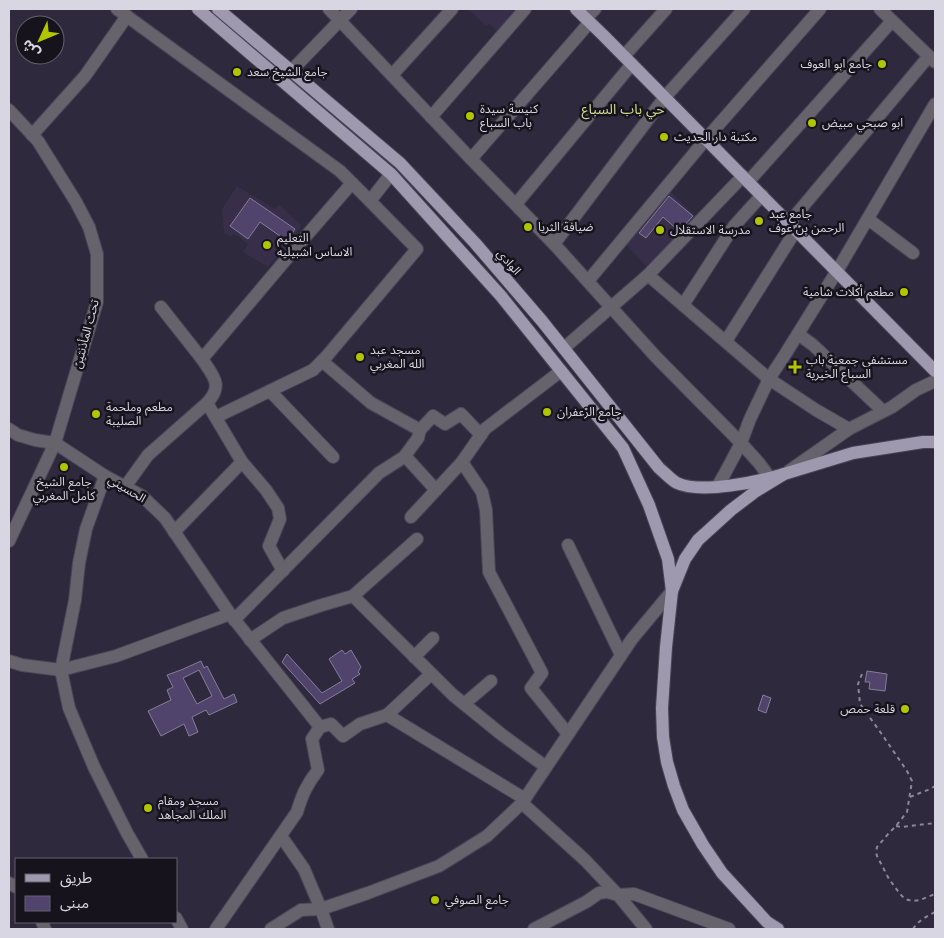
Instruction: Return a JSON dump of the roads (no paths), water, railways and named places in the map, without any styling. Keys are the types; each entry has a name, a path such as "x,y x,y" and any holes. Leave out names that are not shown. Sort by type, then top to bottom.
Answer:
{"main road":[{"path":"198,9 391,174 501,296 623,448 649,505 668,559 672,591 662,708 664,737 674,786 687,817 722,873 767,922 778,929"},
{"name":"الوادي","path":"218,9 400,163 474,243 542,321 659,468 676,482 689,486 717,487 784,474"},
{"path":"576,9 590,16 628,60 935,371"},
{"path":"672,591 685,559 698,540 756,490 784,474 853,453 923,442 935,442"}],"street":[{"path":"116,9 340,171 417,249 313,370 216,417"},
{"path":"329,9 471,160 554,244 656,357 740,443 770,478"},
{"path":"291,71 351,9"},
{"path":"392,75 452,9"},
{"path":"432,117 525,9"},
{"path":"516,204 666,9"},
{"path":"554,244 665,97 744,9"},
{"path":"588,281 706,139 820,9"},
{"path":"726,342 793,226 932,59 880,9"},
{"path":"32,134 85,76 127,16"},
{"path":"471,160 590,16"},
{"path":"564,348 648,275 746,179 892,21"},
{"path":"717,487 740,443 769,379 837,271 935,104"},
{"name":"تحت المأذنتين","path":"9,110 38,141 76,202 88,226 97,254 97,302 55,443 9,541"},
{"path":"370,201 391,174"},
{"path":"202,359 352,183"},
{"path":"683,305 734,226 762,196"},
{"path":"868,219 913,253"},
{"path":"648,275 769,379 849,429"},
{"path":"125,487 148,455 215,395 217,383 202,359 161,307"},
{"path":"798,334 813,345 883,412"},
{"path":"322,361 371,403 420,430"},
{"path":"411,517 462,462 485,429 561,371"},
{"path":"784,474 849,429 892,407 916,390 935,381"},
{"path":"270,391 333,457"},
{"path":"208,403 242,462 266,490 278,508 280,519 269,546 283,570"},
{"path":"9,661 22,665 61,670 116,656 232,617 283,570 379,473 405,456 418,438 420,430 433,416 445,424 461,414 482,435"},
{"name":"الحسيني","path":"9,429 18,435 55,443 105,476 142,496 165,518 232,617 320,726"},
{"path":"405,456 436,490"},
{"path":"174,532 242,462"},
{"path":"462,462 482,492 486,510 489,572 542,672 531,688 568,734"},
{"path":"105,476 86,529 79,564 75,600 61,670 69,708 102,783 141,858"},
{"path":"250,640 283,618 353,596 417,539"},
{"path":"568,545 621,655"},
{"path":"271,929 301,910 321,909 439,866 488,836 524,801 632,639 672,591"},
{"path":"353,596 453,695 546,767"},
{"path":"414,657 434,638"},
{"path":"216,929 297,812 308,782 318,770 312,739 320,726 331,724 343,736 360,724 387,715 431,674"},
{"path":"464,704 491,681"},
{"path":"387,715 524,801 585,860 618,895 646,929"},
{"path":"281,836 304,870 328,929"},
{"path":"534,929 586,902 599,893 607,892 618,895 634,894 728,929"}],"place":[{"name":"جامع ابو العوف","path":"882,64"},
{"name":"جامع الشيخ سعد","path":"237,72"},
{"name":"كنيسة سيدة باب السباع","path":"470,116"},
{"name":"ابو صبحي مبيض","path":"812,123"},
{"name":"مكتبة دار الحديث","path":"664,137"},
{"name":"جامع عبد الرحمن بن عوف","path":"759,221"},
{"name":"ضيافة الثريا","path":"528,227"},
{"name":"مدرسة الاستقلال","path":"660,230"},
{"name":"التعلیم الاساس اشبیلیه","path":"267,245"},
{"name":"مطعم أكلات شامية","path":"904,292"},
{"name":"مسجد عبد الله المغربي","path":"360,357"},
{"name":"مستشفى جمعية باب السباع الخيرية","path":"795,367"},
{"name":"جامع الزعفران","path":"547,412"},
{"name":"مطعم وملحمة الصليبة","path":"96,414"},
{"name":"جامع الشيخ كامل المغربي","path":"64,467"},
{"name":"قلعة حمص","path":"905,709"},
{"name":"مسجد ومقام الملك المجاهد","path":"148,808"},
{"name":"جامع الصوفي","path":"435,900"}],"district":[{"name":"حي باب السباع","path":"623,109"}]}
